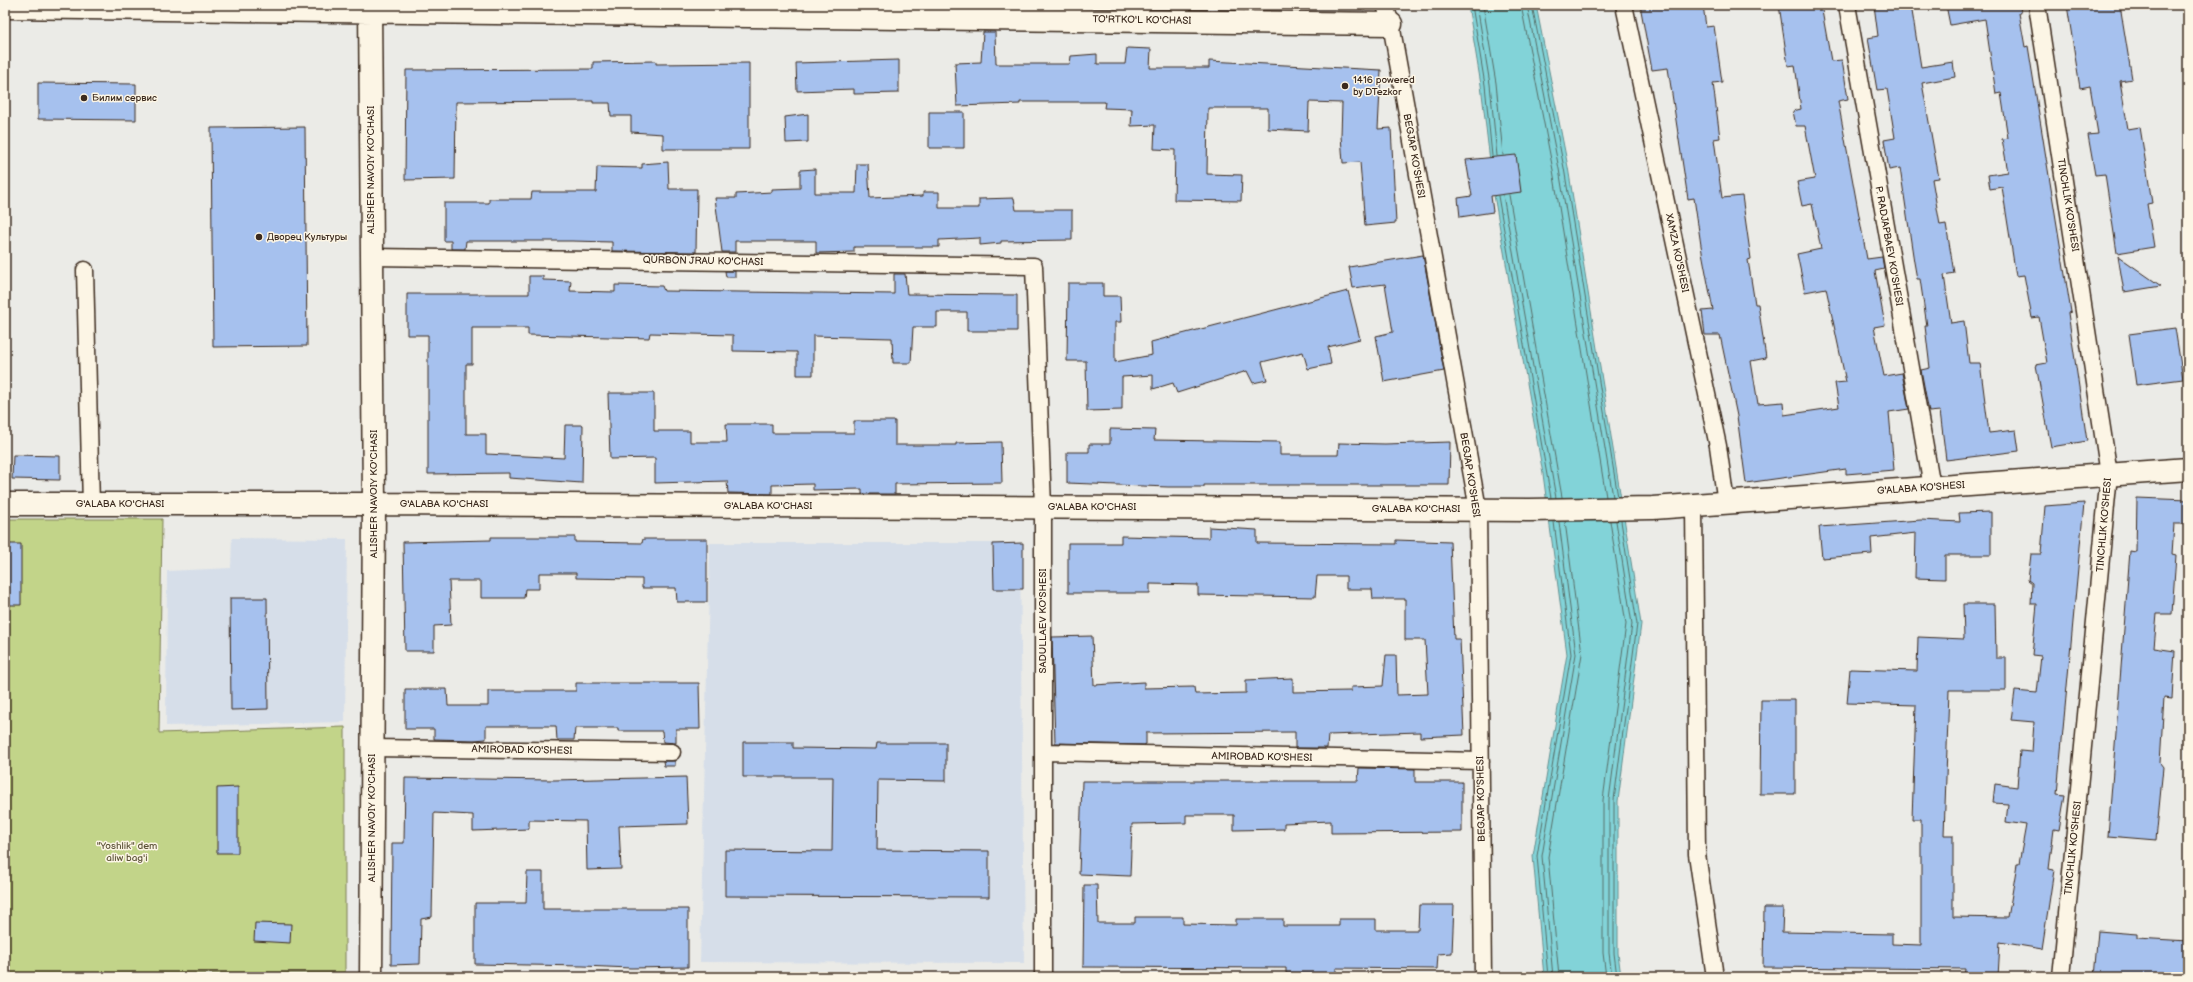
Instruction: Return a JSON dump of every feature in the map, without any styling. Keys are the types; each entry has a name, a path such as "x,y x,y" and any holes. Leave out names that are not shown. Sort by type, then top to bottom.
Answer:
{"street":[{"name":"XAMZA KO'SHESI","path":"1624,5 1718,446 1726,503"},
{"name":"P. RADJAPBAEV KO'SHESI","path":"1847,5 1932,488"},
{"name":"TINCHLIK KO'SHESI","path":"2037,5 2109,474 2060,977"},
{"name":"TO'RTKO'L KO'CHASI","path":"5,7 1388,14"},
{"name":"ALISHER NAVOIY KO'CHASI","path":"370,8 374,504 371,977"},
{"name":"BEGJAP KO'SHESI","path":"1388,14 1478,509 1483,977"},
{"name":"QURBON JRAU KO'CHASI","path":"372,257 1034,266"},
{"name":"SADULLAEV KO'SHESI","path":"1034,266 1043,507 1043,977"},
{"path":"85,270 91,505"},
{"name":"G'ALABA KO'SHESI","path":"1530,510 1653,508 2188,469"},
{"name":"G'ALABA KO'CHASI","path":"5,504 374,504 1530,510"},
{"path":"1694,505 1697,854 1715,977"},
{"name":"AMIROBAD KO'SHESI","path":"372,748 672,752"},
{"name":"AMIROBAD KO'SHESI","path":"1043,752 1481,761"}],"shaded area":[{"path":"232,538 347,539 345,722 166,726 167,571 231,568"},
{"path":"710,543 1020,543 1024,963 700,962"}],"green space":[{"name":"\"Yoshlik\" dem aliw bag'i","path":"5,519 162,519 159,733 345,727 345,973 5,974"}],"water":[{"path":"1468,5 1536,5 1568,167 1641,624 1618,801 1618,953 1621,977 1544,977 1533,856 1567,654 1543,474 1494,195 1481,85"}],"building":[{"path":"1640,5 1703,5 1706,27 1714,26 1722,82 1713,83 1720,138 1714,139 1722,198 1742,196 1751,259 1748,260 1755,304 1758,304 1766,358 1751,361 1758,404 1783,402 1784,415 1839,407 1835,383 1846,382 1826,288 1805,292 1797,254 1821,249 1812,204 1802,206 1797,182 1815,179 1805,126 1796,126 1793,111 1801,109 1795,65 1788,66 1779,5 1821,5 1831,61 1842,60 1848,99 1838,101 1867,259 1882,257 1884,269 1875,271 1885,325 1874,327 1884,376 1902,373 1909,409 1889,412 1894,470 1846,474 1846,469 1746,483 1737,416 1720,335 1705,335 1702,311 1713,310 1694,198 1688,199 1668,68 1652,70"},
{"path":"1874,5 1911,5 1921,67 1953,62 1955,77 1922,83 1939,178 1932,179 1940,225 1946,224 1954,273 1944,275 1951,323 1964,321 1969,363 1980,363 1989,433 2016,430 2019,451 1946,460 1940,411 1929,412 1921,370 1930,368 1925,326 1927,326 1920,279 1917,279 1900,168 1889,170 1884,140 1895,138 1887,89 1877,90 1868,38 1878,36"},
{"path":"1946,5 2020,5 2021,13 2019,13 2025,47 2028,46 2071,312 2068,313 2087,441 2051,447 2036,365 2047,363 2039,317 2032,318 2024,275 2016,276 2002,187 1990,189 1988,175 2008,172 2002,139 2008,138 2001,93 1996,94 1985,19 1950,25"},
{"path":"2067,5 2120,5 2132,79 2120,81 2128,129 2140,127 2152,203 2147,204 2154,247 2117,253 2105,174 2095,175 2088,135 2098,134 2090,86 2080,88"},
{"path":"983,32 995,32 996,64 1070,64 1071,56 1097,54 1097,64 1125,64 1127,48 1151,49 1150,68 1209,68 1209,61 1381,70 1378,129 1391,128 1396,223 1365,226 1360,162 1343,163 1341,136 1342,103 1309,102 1308,131 1268,129 1268,108 1208,108 1207,174 1242,175 1241,201 1174,200 1175,150 1154,149 1155,125 1131,126 1132,109 1104,108 1105,102 1020,102 1020,104 957,106 955,63 981,62"},
{"path":"899,60 899,93 854,94 854,89 797,91 796,63"},
{"path":"656,61 656,64 749,63 749,149 663,149 663,134 631,132 631,116 611,116 610,103 593,103 593,101 456,102 455,179 405,180 406,70 593,69 593,62"},
{"path":"38,83 136,84 136,120 38,119"},
{"path":"929,112 964,112 964,148 929,148"},
{"path":"808,114 808,142 786,143 785,117"},
{"name":"Дворец Культуры","path":"305,127 307,346 213,347 211,128"},
{"path":"1516,155 1521,192 1491,196 1493,212 1460,217 1458,198 1472,196 1466,160"},
{"path":"668,162 669,189 697,189 696,252 612,251 612,242 572,241 466,241 465,249 451,249 451,241 444,241 444,203 489,203 489,199 531,199 532,192 596,192 597,167 642,168 642,164"},
{"path":"857,164 868,164 870,198 923,196 923,192 939,192 939,208 979,208 979,199 1014,198 1016,210 1072,210 1072,240 1001,241 1001,243 980,245 980,238 939,240 939,247 854,247 854,252 816,253 816,241 735,241 735,252 722,252 715,198 736,198 736,194 772,192 772,189 800,188 800,170 815,169 815,193 856,193"},
{"path":"1423,255 1444,371 1384,382 1376,336 1393,332 1385,284 1353,288 1349,267"},
{"path":"2118,256 2161,286 2124,292"},
{"path":"725,271 735,271 735,277 726,277"},
{"path":"894,274 905,274 907,294 1017,295 1017,331 967,331 967,312 937,312 937,327 913,327 911,363 893,363 892,338 813,336 813,375 797,375 797,352 733,351 733,335 650,333 649,338 528,335 528,328 472,328 472,364 466,364 466,434 486,434 486,454 564,458 565,425 583,425 582,483 509,478 509,473 428,474 428,335 407,335 407,294 529,294 529,276 543,276 543,280 571,281 570,291 615,292 615,285 662,286 664,291 894,294"},
{"path":"1068,283 1103,283 1103,296 1120,296 1121,322 1115,322 1115,362 1152,355 1151,342 1348,291 1360,339 1328,347 1331,364 1308,369 1303,352 1262,362 1267,380 1253,383 1247,371 1177,393 1173,383 1153,389 1153,375 1122,377 1122,410 1087,411 1086,361 1067,361"},
{"path":"2175,328 2183,379 2136,385 2129,334"},
{"path":"608,393 654,393 654,431 690,431 690,442 727,442 726,424 772,424 772,433 854,433 854,421 895,421 895,445 956,445 956,443 1001,442 1002,483 895,484 895,494 862,494 862,489 813,490 813,484 772,485 772,494 728,493 727,481 655,483 655,458 610,459"},
{"path":"1110,429 1155,430 1154,440 1280,442 1280,455 1338,455 1339,443 1385,444 1450,442 1449,485 1204,485 1204,487 1168,487 1067,483 1067,452 1089,452 1089,444 1110,444"},
{"path":"13,455 60,456 60,480 12,479"},
{"path":"2137,498 2188,500 2188,524 2174,524 2172,554 2176,555 2172,614 2157,614 2154,648 2175,651 2172,698 2164,697 2160,763 2163,767 2156,840 2108,836 2130,551 2136,552"},
{"path":"2084,503 2057,794 2065,795 2059,830 2054,829 2049,869 2054,870 2042,949 2000,942 1998,977 1964,977 1965,969 1763,967 1764,908 1783,908 1782,932 1892,934 1892,944 1921,945 1921,819 1912,819 1916,705 1847,703 1850,669 1917,671 1918,637 1964,639 1963,604 1995,604 1996,658 2006,658 2006,690 1949,690 1944,835 1953,835 1953,917 2008,918 2017,864 2019,864 2026,825 2006,822 2008,804 1993,803 1995,784 2017,787 2020,751 2032,752 2034,722 2011,720 2015,691 2037,693 2041,656 2032,655 2037,604 2031,604 2032,583 2028,580 2031,554 2041,554 2045,506"},
{"path":"1991,512 1991,555 1945,555 1945,579 1915,578 1916,533 1871,538 1872,554 1822,558 1819,527 1921,520 1960,522 1959,513"},
{"path":"1209,527 1257,530 1257,543 1396,544 1396,540 1450,542 1454,639 1460,639 1464,735 1420,737 1420,732 1328,735 1327,748 1295,748 1295,732 1146,733 1146,744 1144,745 1055,743 1052,637 1092,636 1094,685 1144,682 1144,688 1194,687 1195,694 1246,693 1246,680 1293,678 1293,692 1351,691 1351,687 1383,686 1386,655 1396,655 1397,695 1428,694 1425,640 1405,640 1405,599 1373,599 1372,589 1346,589 1346,576 1317,576 1315,597 1198,595 1198,585 1150,584 1150,593 1068,593 1068,543 1121,543 1121,536 1209,538"},
{"path":"491,537 575,537 575,542 642,543 643,539 707,539 707,602 677,602 676,588 642,588 642,579 576,578 576,573 539,573 539,589 525,589 524,598 481,598 481,581 449,581 451,625 434,626 434,651 405,651 403,542 491,540"},
{"path":"1023,543 1023,589 994,589 993,544"},
{"path":"5,544 21,544 21,605 5,605"},
{"path":"230,598 267,598 268,709 231,710"},
{"path":"576,683 699,683 700,729 676,729 676,743 663,742 662,731 618,731 618,728 575,728 574,740 557,740 556,726 486,726 486,739 474,740 434,739 434,729 405,729 405,689 447,689 448,706 488,706 488,691 576,691"},
{"path":"1761,700 1795,700 1795,794 1760,794"},
{"path":"743,742 793,742 793,748 876,749 877,743 946,743 946,781 878,780 877,850 989,851 989,897 725,896 725,850 832,851 833,777 743,777"},
{"path":"663,761 675,761 675,766 664,766"},
{"path":"1359,768 1415,769 1415,782 1462,782 1462,832 1331,833 1331,821 1284,823 1284,829 1234,830 1234,815 1186,815 1186,823 1132,824 1130,876 1079,874 1082,781 1358,781"},
{"path":"686,777 688,824 619,826 621,869 587,870 586,821 529,820 529,829 473,831 473,815 434,813 432,917 421,919 420,964 391,965 392,843 404,843 405,778 554,780"},
{"path":"238,787 238,853 217,853 217,788"},
{"path":"527,872 543,872 543,909 688,909 688,967 631,968 475,964 475,903 526,903"},
{"path":"1084,885 1097,885 1098,923 1135,923 1135,917 1183,917 1183,924 1236,925 1236,919 1283,919 1283,926 1339,926 1339,919 1376,919 1376,930 1418,930 1419,905 1454,905 1452,953 1438,954 1437,969 1336,968 1336,974 1286,973 1286,968 1083,967"},
{"path":"255,923 291,924 290,943 254,941"},
{"path":"2098,931 2137,934 2137,938 2188,941 2188,977 2094,977"}],"place":[{"name":"1416 powered by DTezkor","path":"1345,86"},
{"name":"Билим сервис","path":"84,98"},
{"name":"Дворец Культуры","path":"259,237"}]}
